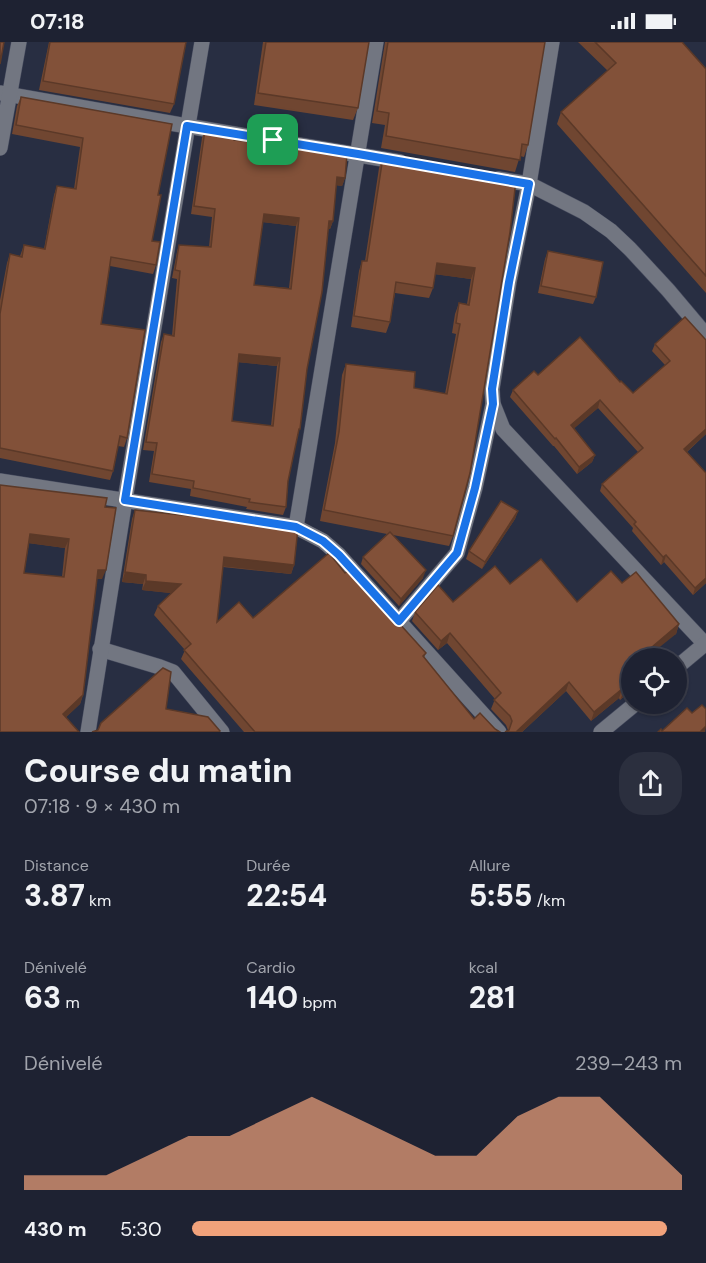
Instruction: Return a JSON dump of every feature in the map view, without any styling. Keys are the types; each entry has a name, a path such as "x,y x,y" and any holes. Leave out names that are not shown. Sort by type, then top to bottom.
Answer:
{"street":[{"path":"0,148 5,93 19,42"},
{"path":"88,732 202,42"},
{"path":"296,527 376,42"},
{"path":"399,621 457,553 475,488 493,404 492,389 509,282 529,184 552,42"},
{"path":"5,93 416,164"},
{"path":"485,176 529,184 584,212 630,249 706,335"},
{"path":"493,404 503,429 706,644 687,659"},
{"path":"0,481 296,527 323,541 339,555 499,732"},
{"path":"100,649 160,666 173,672 222,732"},
{"path":"601,732 623,714"}],"building":[{"path":"0,42 4,42 0,64"},
{"path":"50,42 186,42 174,104 43,81"},
{"path":"266,42 369,42 358,108 258,93"},
{"path":"388,42 545,42 528,145 522,144 520,160 386,136 389,113 377,111"},
{"path":"595,42 682,42 706,69 706,276 561,112 616,63"},
{"path":"21,97 172,124 158,195 161,195 152,241 160,242 156,265 111,257 101,324 145,330 127,438 120,436 113,471 0,448 0,314 10,254 22,257 24,245 45,249 57,186 76,189 83,138 16,125"},
{"path":"205,130 234,135 234,140 347,154 345,178 337,177 333,221 329,221 322,292 307,369 300,429 288,481 286,507 249,502 250,499 193,488 194,481 152,474 157,443 146,442 164,334 174,336 180,271 175,270 179,245 211,247 215,209 194,206","holes":["264,214 299,218 291,289 254,285","239,354 280,358 273,426 232,421"]},
{"path":"383,157 516,180 510,232 470,473 453,536 324,510 339,432 346,364 415,372 414,388 447,394 460,324 456,323 459,303 469,305 475,268 437,263 433,288 396,282 390,322 354,316 362,261 367,261"},
{"path":"548,251 603,262 596,297 541,286"},
{"path":"685,317 706,340 706,429 684,449 706,473 706,578 695,588 666,555 663,557 602,484 643,448 600,400 571,425 595,455 579,467 513,390 534,371 538,375 580,337 620,382 633,393 670,361 655,344"},
{"path":"0,485 107,498 105,507 116,508 106,570 98,570 83,695 63,714 79,732 0,732","holes":["30,534 69,539 64,577 24,573"]},
{"path":"501,501 518,511 485,562 469,551"},
{"path":"135,510 246,522 247,520 298,528 294,565 224,557 217,622 239,602 253,618 329,553 345,573 350,569 426,653 423,656 474,719 480,713 500,732 255,732 184,650 191,644 158,606 181,584 146,581 146,575 125,572"},
{"path":"390,532 426,570 401,599 363,557"},
{"path":"541,559 577,602 611,571 622,583 636,572 679,624 651,648 621,648 621,690 594,712 569,682 516,732 505,732 509,730 512,721 494,700 501,693 450,633 441,641 415,612 438,585 453,602 495,566 510,584"},
{"path":"163,668 171,672 166,709 208,717 219,732 92,732 98,730 101,723"},
{"path":"702,705 706,709 706,726 700,732 658,732 680,714 687,714 687,708 692,713"}],"route":[{"path":"187,126 273,140 529,184 509,282 492,389 493,404 475,488 457,553 399,621 339,555 323,541 296,527 125,500 187,126"}]}
